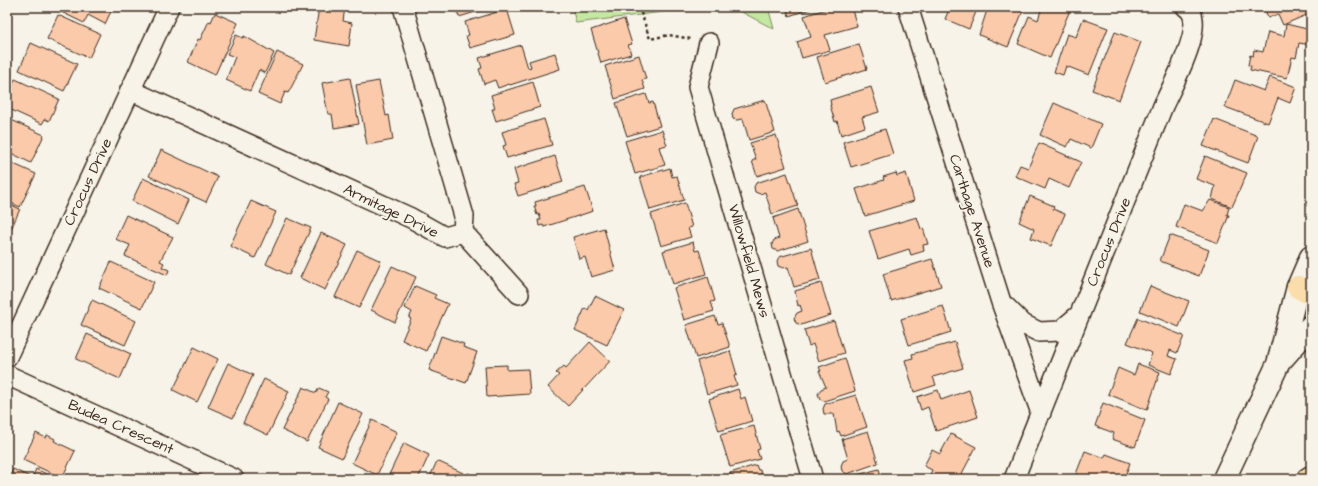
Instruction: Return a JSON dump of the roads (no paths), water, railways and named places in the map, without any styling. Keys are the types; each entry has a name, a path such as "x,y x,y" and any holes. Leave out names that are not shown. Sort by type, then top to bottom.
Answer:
{"main road":[{"path":"1224,479 1278,364 1304,291 1311,257"},
{"path":"1278,364 1311,326"}],"street":[{"name":"Crocus Drive","path":"7,357 169,7"},
{"name":"Armitage Drive","path":"130,90 404,215 445,237 462,232 464,216 403,7"},
{"name":"Carthage Avenue","path":"908,7 1002,302 1041,413"},
{"name":"Crocus Drive","path":"1014,479 1163,106 1189,51 1194,22 1190,9 1186,7"},
{"name":"Willowfield Mews","path":"709,43 698,87 812,479"},
{"path":"462,232 519,294"},
{"path":"1002,302 1023,324 1039,332 1060,330 1080,314"},
{"name":"Budea Crescent","path":"7,375 234,479"}]}
